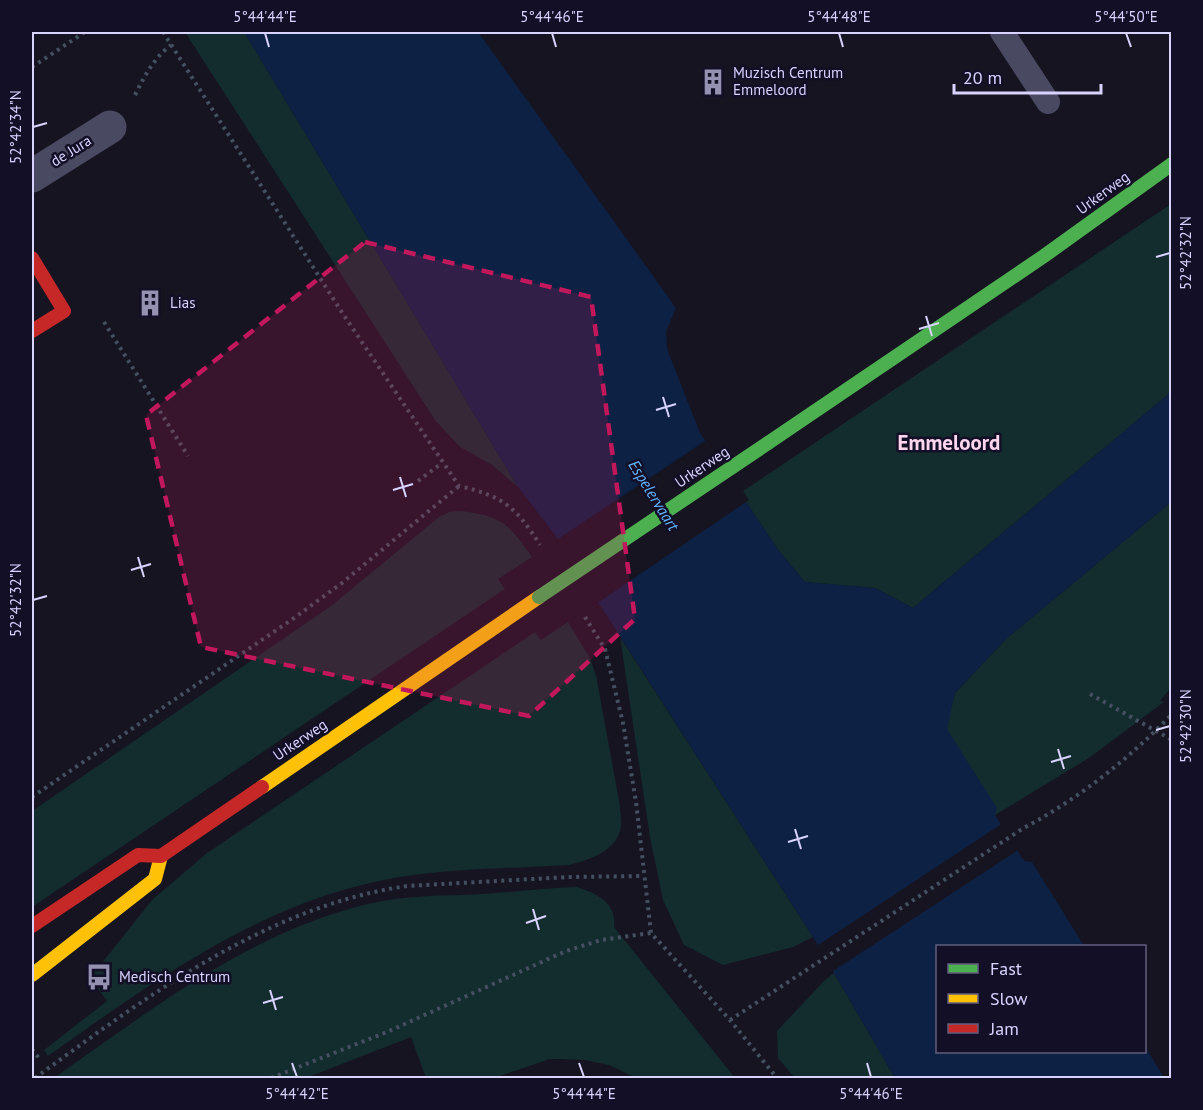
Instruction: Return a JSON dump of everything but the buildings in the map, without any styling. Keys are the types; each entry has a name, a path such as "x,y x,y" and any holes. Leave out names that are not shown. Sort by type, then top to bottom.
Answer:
{"main road":[{"name":"Urkerweg","path":"32,926 138,855 161,856 1044,256 1172,164"},
{"path":"32,258 64,310 32,331"},
{"path":"32,975 155,879 161,856"}],"street":[{"name":"de Jura","path":"32,176 110,127"}],"lane":[{"path":"1002,32 1048,102"}],"path":[{"path":"32,67 85,32"},
{"path":"163,32 343,314 442,463 459,486 478,490 499,499 514,509 542,548"},
{"path":"161,53 171,45"},
{"path":"103,320 189,456"},
{"path":"418,481 442,463"},
{"path":"32,797 294,618 342,583 459,486"},
{"path":"584,616 605,649 623,723 634,791 651,933 730,1020 777,1078"},
{"path":"1090,694 1172,740"},
{"path":"730,1020 1022,829 1059,809 1093,785 1172,714"},
{"path":"34,1078 125,1014 196,968 284,922 348,898 381,890 428,884 643,876"},
{"path":"271,1078 387,1032 566,951 601,940 651,933"},
{"path":"32,1049 41,1061"}],"highlighted area":[{"path":"365,242 591,297 635,619 529,716 201,647 146,415"}],"green space":[{"path":"185,32 244,32 518,487 492,465 460,447 435,420"},
{"path":"1171,204 1171,392 913,608 875,588 805,582 779,551 740,493"},
{"path":"1171,502 1172,686 1160,701 1164,702 1089,758 995,815 946,729 955,693 1006,639"},
{"path":"461,511 486,516 503,524 510,529 532,557 498,579 505,589 32,907 32,811 331,606 439,517 449,512"},
{"path":"568,622 590,658 596,675 620,806 619,835 609,848 593,857 569,865 449,871 379,881 333,893 289,909 205,951 125,1002 48,1056 44,1050 107,1001 97,987 102,983 94,973 152,900 207,853 535,632 541,640"},
{"path":"620,637 813,937 793,947 723,965 684,945 663,900 650,837"},
{"path":"577,887 605,901 612,912 614,927 735,1078 636,1078 609,1065 585,1060 550,1059 494,1078 426,1078 411,1037 306,1078 54,1078 166,999 205,975 286,932 328,915 399,898"},
{"path":"834,973 895,1078 795,1078 778,1058 777,1031"}],"water":[{"name":"Espelervaart","path":"244,32 478,32 676,308 666,331 667,349 700,433 779,551 805,582 875,588 913,608 1171,392 1171,502 1006,639 955,693 947,729 997,808 995,815 1024,861 1032,862 1083,945 936,945 936,1053 1146,1053 1146,1048 1164,1078 895,1078 813,937 555,535 518,487"}],"pier":[{"path":"708,439 749,500 596,604 555,541"},
{"path":"1003,823 1020,849 830,973 815,947"}],"traffic: fast":[{"path":"768,443 1044,256 1172,164"},
{"path":"539,597 768,443"}],"traffic: slow":[{"path":"262,787 539,597"},
{"path":"32,975 155,879 161,856"}],"traffic: jam":[{"path":"32,258 64,311 32,331"},
{"path":"32,926 138,855 161,856 262,787"}],"place":[{"name":"Muzisch Centrum Emmeloord","path":"713,82"},
{"name":"Lias","path":"150,303"},
{"name":"Medisch Centrum","path":"99,977"}],"district":[{"name":"Emmeloord","path":"949,443"}]}
